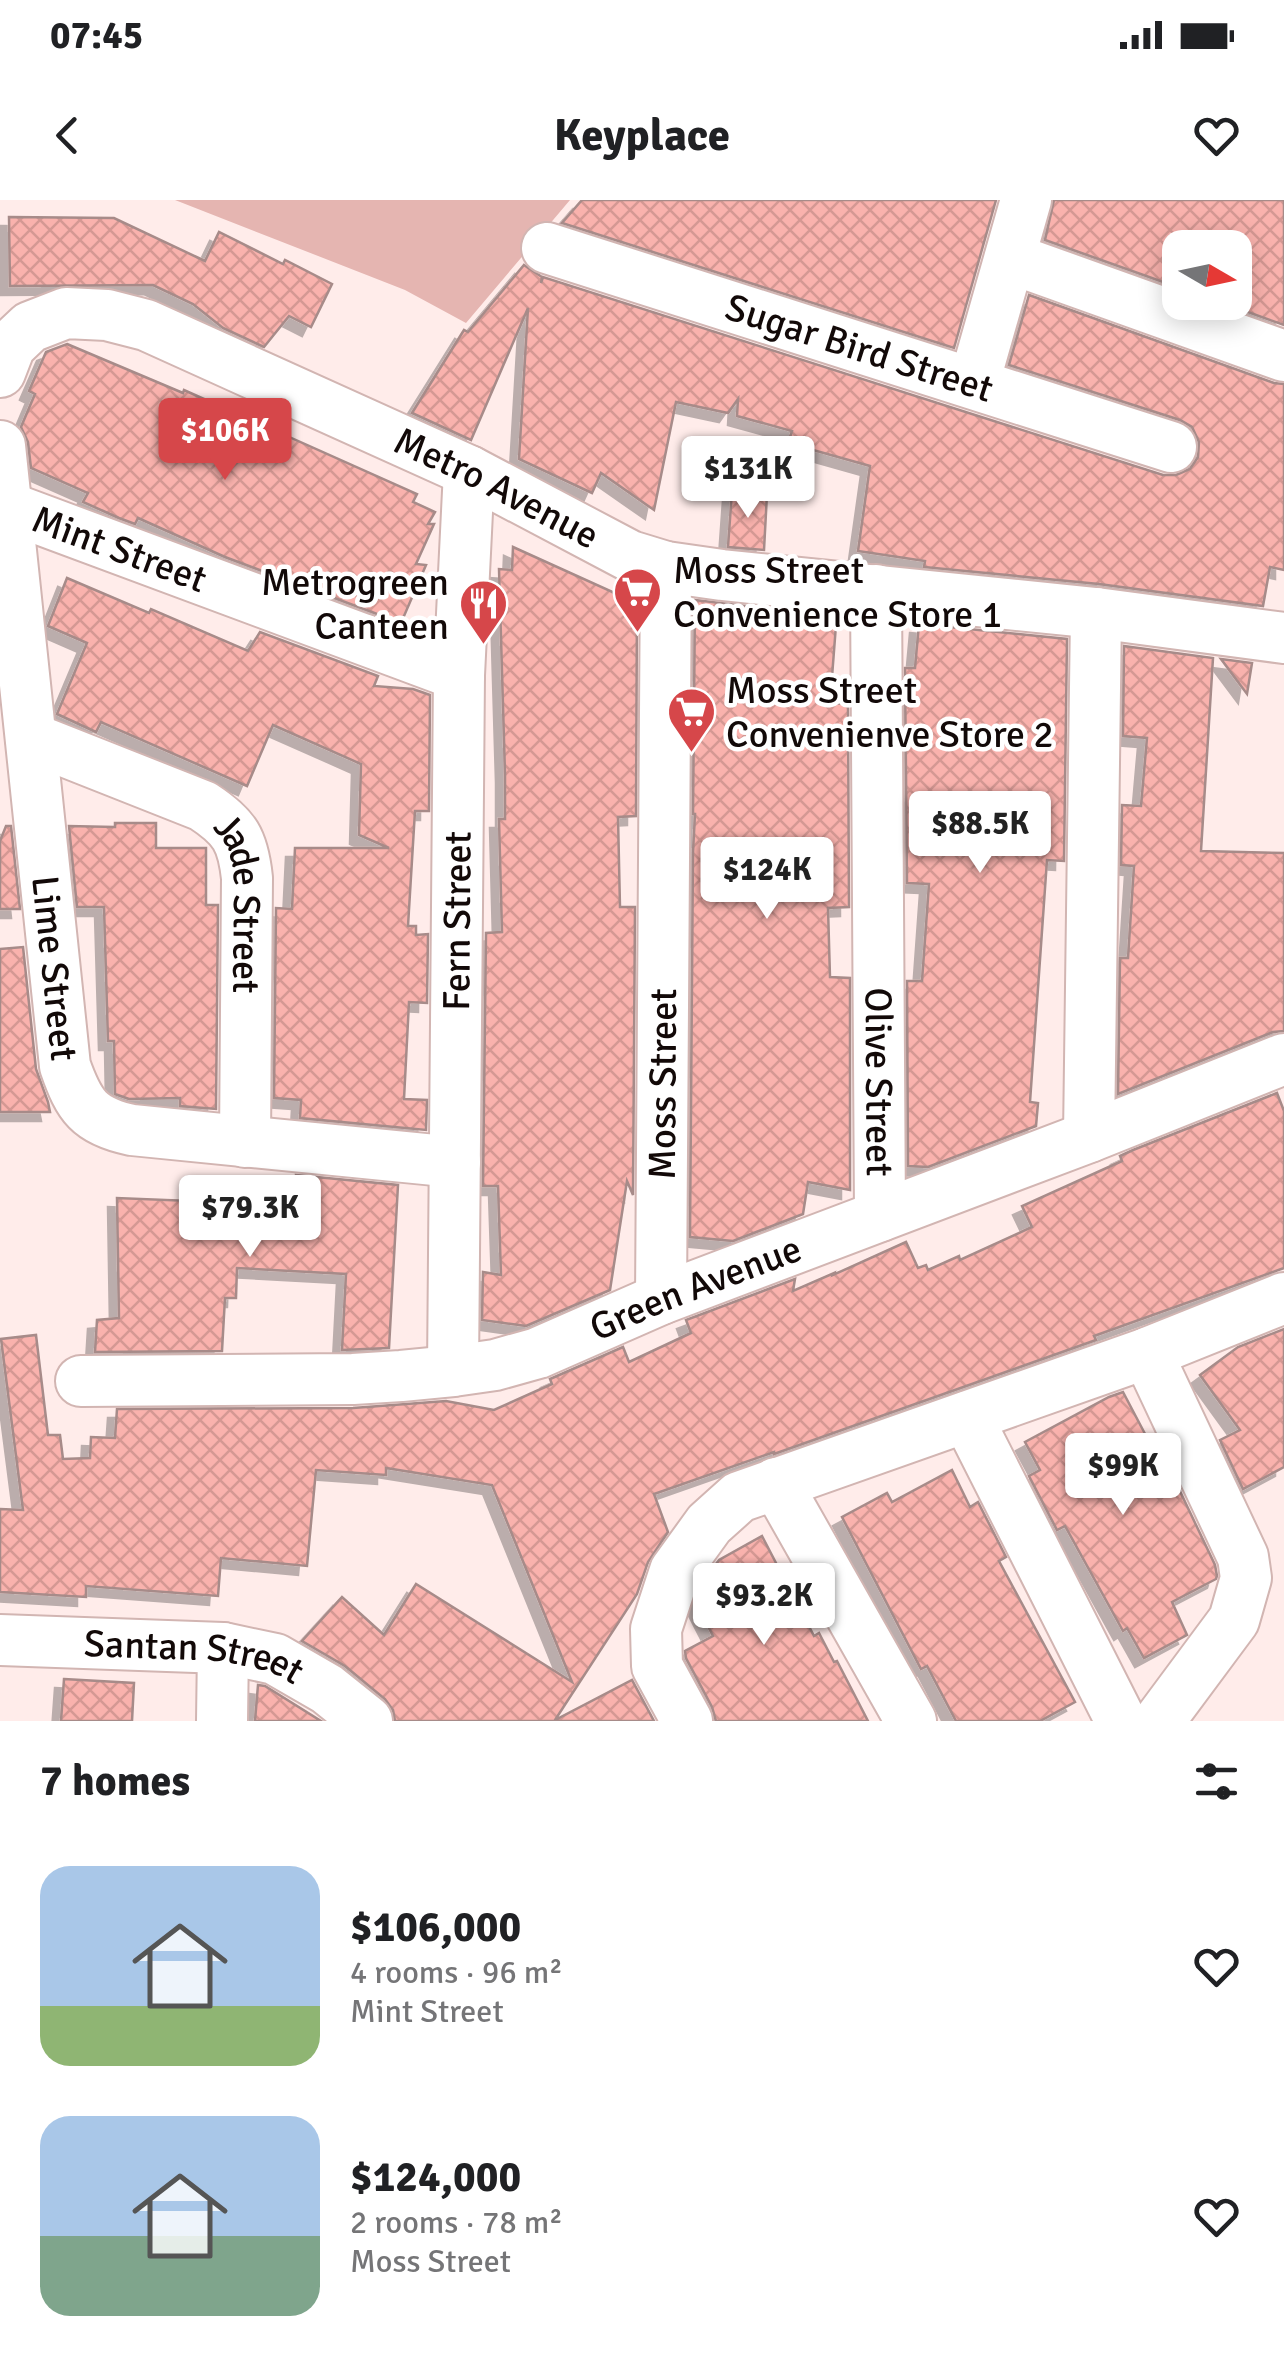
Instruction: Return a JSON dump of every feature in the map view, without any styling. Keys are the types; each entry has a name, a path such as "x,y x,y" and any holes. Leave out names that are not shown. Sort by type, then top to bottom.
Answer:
{"street":[{"path":"974,383 1026,200"},
{"name":"Sugar Bird Street","path":"548,248 1171,447"},
{"path":"1010,258 1284,356"},
{"name":"Metro Avenue","path":"0,372 10,346 30,327 66,313 107,315 146,325 469,470 630,556 666,567 1096,612 1284,638"},
{"name":"Lime Street","path":"0,446 65,1066 75,1095 88,1112 109,1125 132,1130 455,1162"},
{"name":"Fern Street","path":"454,1372 459,675 469,470"},
{"name":"Mint Street","path":"7,507 459,675"},
{"name":"Moss Street","path":"661,1300 666,567"},
{"name":"Olive Street","path":"876,590 880,1216"},
{"path":"1089,1137 1096,612"},
{"name":"Jade Street","path":"31,738 204,806 236,833 244,852 247,878 245,1142"},
{"name":"Green Avenue","path":"80,1382 353,1379 454,1372 538,1354 661,1300 1284,1059"},
{"path":"687,1721 657,1666 656,1628 675,1571 709,1524 739,1497 1146,1353 1284,1298"},
{"path":"1146,1353 1243,1556 1246,1578 1234,1620 1159,1721"},
{"path":"967,1417 1121,1721"},
{"path":"776,1483 911,1721"},
{"name":"Santan Street","path":"0,1640 223,1648 276,1659 327,1689 367,1721"},
{"path":"222,1721 223,1648"}],"shaded area":[{"path":"175,200 570,200 466,323 405,290"}],"building":[{"path":"582,200 996,200 954,348 562,223"},
{"path":"1054,200 1284,200 1284,325 1252,314 1252,230 1162,230 1162,282 1045,240"},
{"path":"9,217 114,218 205,261 219,232 332,284 311,327 289,316 264,347 223,328 193,304 153,285 10,286"},
{"path":"524,265 542,277 541,283 543,277 1163,475 1190,469 1198,457 1199,442 1192,427 1009,365 1029,295 1284,384 1284,570 1270,567 1263,606 1099,584 924,567 925,561 858,551 870,466 788,443 792,431 737,416 738,399 728,413 676,402 654,510 601,473 592,493 519,459 528,308 471,440 412,413 464,330 468,332"},
{"path":"67,344 183,393 184,390 417,494 413,502 435,512 428,524 434,524 416,564 426,565 401,623 225,557 138,518 135,524 119,518 83,502 88,493 31,468 28,442 21,427 35,394 29,391 46,352"},
{"path":"732,491 767,494 764,550 728,547"},
{"path":"513,547 637,603 636,816 618,817 620,907 635,907 633,1195 627,1181 610,1290 526,1326 482,1320 483,1272 501,1275 498,1186 483,1186 486,933 502,932 499,819 505,819 505,774 499,569 512,570"},
{"path":"67,578 248,651 260,632 378,676 374,686 413,689 430,695 429,811 415,811 408,926 416,926 416,935 428,934 427,1003 409,1002 404,1099 427,1100 426,1130 300,1118 301,1100 274,1098 276,908 292,909 295,848 389,848 359,835 361,764 273,725 247,786 101,722 96,732 57,714 87,643 48,626"},
{"path":"695,600 772,609 770,620 836,625 830,703 848,704 849,907 828,908 830,977 850,978 850,1190 808,1182 803,1214 733,1241 690,1237"},
{"path":"919,624 1067,639 1064,861 1047,860 1030,1102 1038,1103 1036,1126 928,1167 908,1166 907,981 922,981 929,884 907,883 905,668 915,668"},
{"path":"1124,646 1213,658 1201,851 1284,853 1284,1031 1118,1094 1120,958 1128,958 1134,866 1121,865 1122,805 1141,806 1147,738 1123,736"},
{"path":"1221,659 1252,663 1247,694"},
{"path":"115,823 156,823 156,848 206,848 206,905 218,905 216,1109 180,1106 180,1098 129,1099 115,1094 114,1041 108,1041 104,907 77,907 69,826 115,827"},
{"path":"6,826 11,826 20,909 0,909 0,841"},
{"path":"23,947 36,1069 50,1112 0,1112 0,949"},
{"path":"1277,1093 1284,1111 1284,1268 1094,1336 1096,1340 654,1494 668,1532 648,1562 637,1594 555,1720 632,1680 654,1721 395,1721 385,1699 345,1666 302,1641 342,1597 384,1635 416,1584 572,1682 492,1485 386,1468 386,1475 316,1470 307,1566 221,1558 218,1596 86,1586 86,1597 0,1592 0,1509 23,1510 1,1339 36,1335 48,1435 60,1435 63,1459 90,1458 91,1437 115,1438 117,1409 353,1408 446,1401 494,1410 552,1384 550,1379 623,1347 629,1362 691,1333 686,1320 795,1279 793,1291 906,1242 918,1268 926,1265 928,1270 959,1256 960,1260 1032,1227 1022,1206 1122,1161 1120,1156 1133,1150"},
{"path":"296,1175 398,1185 389,1348 342,1350 346,1274 237,1268 236,1298 225,1298 222,1351 95,1352 97,1320 119,1318 117,1198 241,1203 242,1181 296,1184"},
{"path":"1284,1329 1284,1467 1243,1489 1220,1440 1240,1430 1200,1375 1238,1347"},
{"path":"1123,1392 1164,1470 1169,1468 1217,1576 1172,1602 1187,1635 1144,1658 1127,1628 1123,1631 1065,1526 1057,1530 1029,1476 1040,1470 1025,1442"},
{"path":"952,1470 970,1507 978,1502 1006,1557 999,1561 1075,1702 1040,1721 956,1721 927,1666 921,1669 842,1517 887,1493 892,1502"},
{"path":"762,1536 814,1636 819,1633 834,1662 837,1661 868,1721 716,1721 686,1658 685,1651 713,1636 695,1601 701,1584 719,1560"},
{"path":"64,1679 134,1683 132,1721 61,1721"},
{"path":"258,1685 265,1686 321,1721 255,1721"}],"place":[{"name":"Moss Street Convenience Store 1","path":"638,634"},
{"name":"Metrogreen Canteen","path":"484,646"},
{"name":"Moss Street Convenienve Store 2","path":"691,754"}]}
